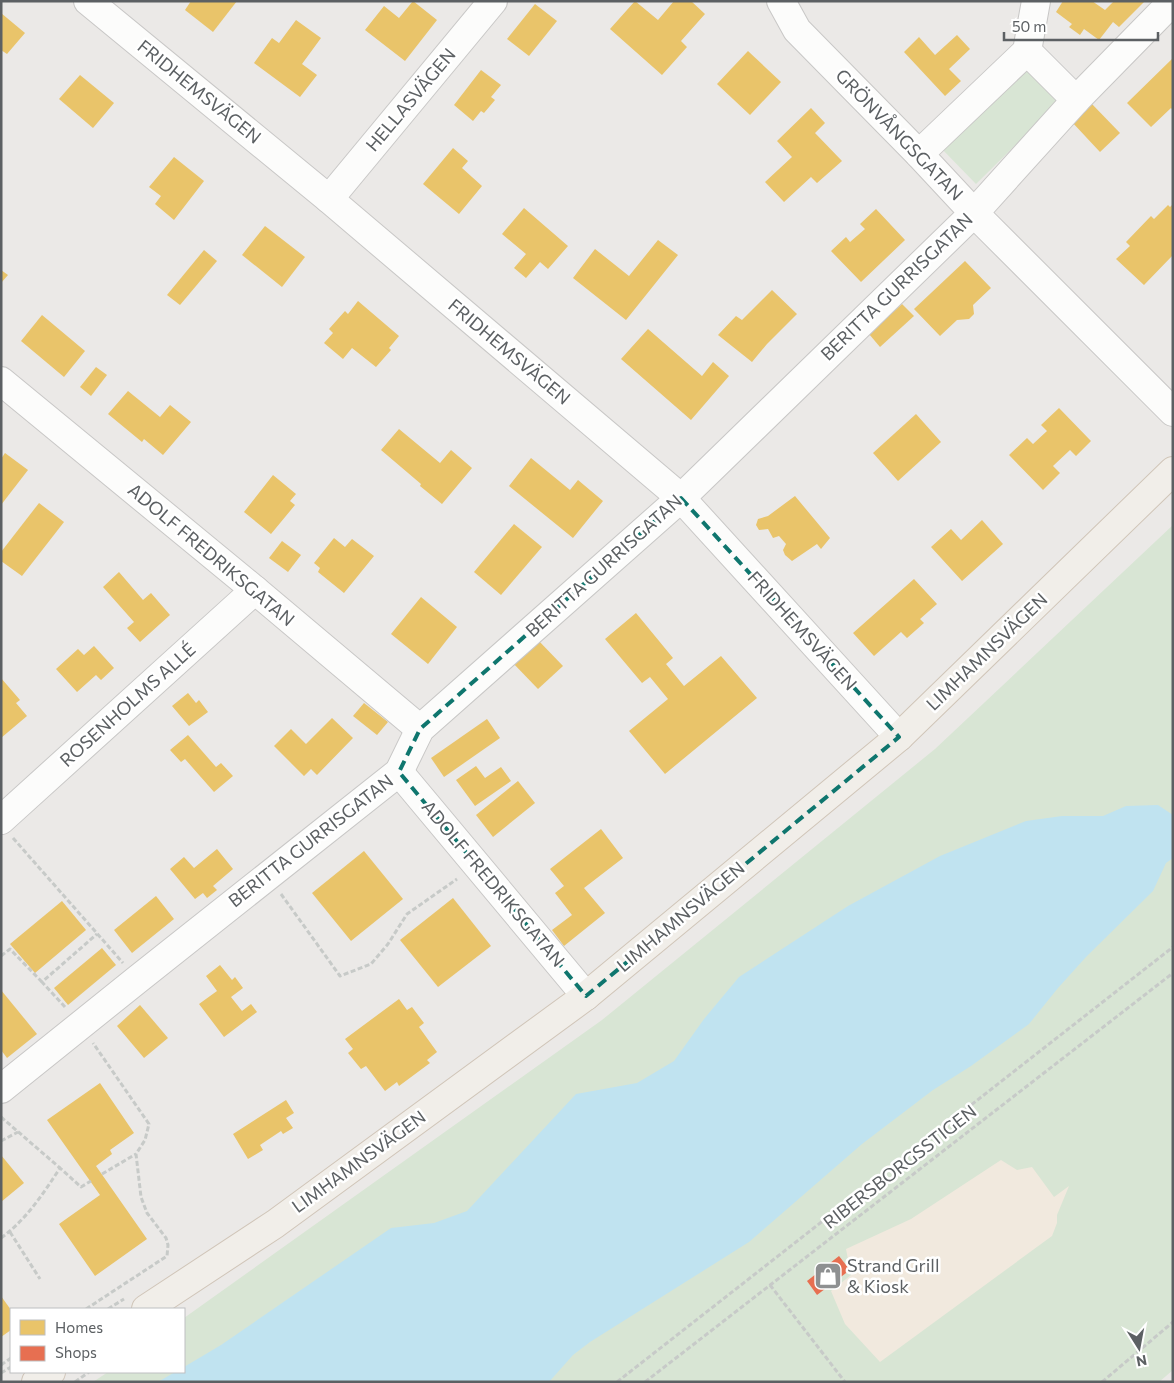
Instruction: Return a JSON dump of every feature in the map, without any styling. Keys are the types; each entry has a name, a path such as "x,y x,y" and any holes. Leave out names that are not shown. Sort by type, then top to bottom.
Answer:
{"main road":[{"name":"LIMHAMNSVÄGEN","path":"139,1302 275,1224 586,996 899,736 1173,471"},
{"path":"36,1382 50,1373"}],"street":[{"name":"FRIDHEMSVÄGEN","path":"88,1 329,198 681,498 899,736"},
{"name":"HELLASVÄGEN","path":"329,198 493,1"},
{"name":"GRÖNVÅNGSGATAN","path":"781,1 797,30 974,213 1173,412"},
{"path":"919,154 1027,51 1036,1"},
{"name":"BERITTA GURRISGATAN","path":"1,1089 399,772 420,729 681,498 974,213 1076,100 1173,1"},
{"path":"1027,51 1076,100"},
{"name":"ADOLF FREDRIKSGATAN","path":"1,381 420,729"},
{"name":"ROSENHOLMS ALLÉ","path":"4,826 254,590"},
{"name":"ADOLF FREDRIKSGATAN","path":"399,772 586,996"}],"path":[{"path":"4,826 138,979"},
{"path":"268,876 340,976 371,964 388,944 407,914 478,865"},
{"path":"42,982 97,934"},
{"path":"617,1382 1173,947"},
{"path":"1,956 10,949 82,1026 149,1124 145,1140 136,1154 102,1174"},
{"name":"RIBERSBORGSSTIGEN","path":"645,1382 1173,974"},
{"path":"1,1117 81,1187 91,1181"},
{"path":"1,1141 18,1132"},
{"path":"88,1308 167,1256 168,1245 166,1238 147,1213 141,1197 136,1154"},
{"path":"1,1238 10,1232 37,1202 60,1168"},
{"path":"10,1232 40,1279"},
{"path":"770,1285 845,1382"},
{"path":"112,1308 139,1302"},
{"path":"1102,1382 1173,1322"},
{"path":"75,1382 88,1373"}],"highlighted area":[{"path":"681,498 899,737 586,996 399,772 420,729"}],"green space":[{"path":"1023,66 1059,102 976,184 940,147"},
{"path":"1173,525 1173,1370 1159,1382 93,1382 106,1373 185,1373 185,1317 602,1020 935,749"}],"sand":[{"path":"1001,1160 1017,1170 1032,1167 1054,1197 1069,1186 1057,1215 1057,1223 1052,1236 880,1362 845,1324 831,1291 851,1275 846,1249 911,1219"}],"water":[{"path":"1158,805 1173,815 1173,858 1166,863 1153,891 1086,957 1029,1024 971,1066 933,1090 862,1144 749,1242 590,1342 573,1355 549,1382 158,1382 173,1373 185,1373 185,1366 221,1345 391,1228 434,1223 467,1211 576,1094 637,1083 674,1061 704,1019 739,977 848,906 940,856 1026,821 1062,816 1103,816 1126,806"}],"building: Homes":[{"path":"191,1 237,1 213,32 185,10"},
{"path":"413,1 437,20 405,61 365,30 384,6 399,18"},
{"path":"635,1 658,20 674,1 691,1 705,14 681,41 687,47 662,75 610,29"},
{"path":"1063,1 1092,1 1105,10 1114,1 1145,1 1119,27 1113,22 1099,40 1084,29 1080,35 1069,27 1072,24 1056,12"},
{"path":"535,4 557,21 529,56 507,39"},
{"path":"1,13 25,33 7,54 1,50"},
{"path":"296,20 321,38 302,64 317,75 300,97 254,63 272,38 279,43"},
{"path":"957,35 970,49 949,69 961,81 945,96 904,52 919,37 935,55"},
{"path":"748,51 781,82 750,115 717,84"},
{"path":"1173,58 1173,110 1171,108 1151,127 1127,103"},
{"path":"481,70 501,85 491,97 495,100 484,113 481,111 473,121 454,105"},
{"path":"80,75 114,103 93,128 59,99"},
{"path":"1090,102 1120,133 1100,152 1071,121"},
{"path":"811,108 825,123 815,133 842,161 817,183 811,177 784,202 765,182 792,157 777,141"},
{"path":"453,148 468,161 462,168 482,186 459,214 423,184"},
{"path":"174,157 204,181 174,220 155,204 161,196 149,187"},
{"path":"1173,204 1173,255 1144,285 1116,259 1130,246 1126,242 1151,216 1154,219 1168,205 1170,207"},
{"path":"524,208 568,246 548,269 540,262 526,278 514,268 526,254 502,234"},
{"path":"876,209 905,240 861,282 831,251 846,237 850,242 865,229 860,224"},
{"path":"265,226 305,257 282,287 242,255"},
{"path":"658,240 678,255 626,320 573,278 595,249 629,276"},
{"path":"204,250 217,261 180,305 167,295"},
{"path":"965,261 991,288 973,305 974,314 969,319 957,320 940,336 914,309"},
{"path":"1,270 8,275 1,283"},
{"path":"772,290 797,314 752,362 718,335 736,316 742,320"},
{"path":"358,301 399,336 389,348 391,350 376,367 352,348 343,359 324,343 333,333 329,329 345,311 348,314"},
{"path":"902,304 914,316 880,347 869,334"},
{"path":"42,315 85,351 64,377 21,341"},
{"path":"648,329 702,376 713,362 729,376 691,420 621,359"},
{"path":"96,367 107,375 91,396 80,387"},
{"path":"128,391 160,417 170,405 191,422 163,455 144,439 142,442 108,414"},
{"path":"1059,408 1091,441 1076,456 1070,450 1053,466 1060,473 1043,490 1009,455 1027,438 1033,444 1047,431 1041,425"},
{"path":"916,414 941,442 898,481 873,453"},
{"path":"399,429 440,463 451,450 472,468 442,504 381,450"},
{"path":"5,453 28,470 1,505 1,459"},
{"path":"531,458 570,490 578,480 603,501 573,538 509,486"},
{"path":"273,475 296,494 290,501 295,505 271,534 244,512"},
{"path":"795,496 830,538 821,549 817,544 792,561 785,555 783,550 786,544 779,536 773,538 768,529 759,530 756,525 758,519 768,516"},
{"path":"39,503 64,522 22,576 1,561 1,552"},
{"path":"982,520 1003,544 962,581 931,547 951,529 961,540"},
{"path":"514,524 542,547 501,595 474,572"},
{"path":"334,538 345,547 352,539 374,556 344,593 318,572 320,568 314,563"},
{"path":"282,541 301,555 288,572 269,558"},
{"path":"119,572 143,600 151,593 170,615 140,642 127,628 134,622 103,587"},
{"path":"914,579 937,604 920,619 924,623 907,638 901,632 874,656 853,633"},
{"path":"421,597 457,627 428,664 391,634"},
{"path":"636,613 673,658 666,664 684,686 721,656 757,698 665,774 629,731 668,699 650,677 642,683 605,639"},
{"path":"536,638 563,666 538,689 511,661"},
{"path":"94,646 114,668 101,680 96,675 77,692 56,669 78,649 84,655"},
{"path":"1,678 20,700 16,703 27,716 1,738"},
{"path":"188,693 196,703 199,700 208,712 189,726 172,706"},
{"path":"364,703 388,722 377,735 353,716"},
{"path":"332,718 353,738 317,775 311,769 304,776 274,746 291,729 306,744"},
{"path":"487,719 500,738 444,777 431,758"},
{"path":"188,735 216,767 221,763 233,776 214,792 185,759 181,762 170,750"},
{"path":"476,766 485,778 501,767 511,781 475,806 456,780"},
{"path":"518,781 535,803 493,837 476,815"},
{"path":"601,829 623,858 584,888 605,913 564,946 552,930 572,915 555,893 564,886 550,869"},
{"path":"217,849 233,869 213,886 217,890 207,898 203,893 195,899 170,869 184,857 194,868"},
{"path":"364,851 403,899 351,941 312,893"},
{"path":"156,896 174,919 132,953 114,930"},
{"path":"453,898 491,946 438,987 400,940"},
{"path":"62,901 86,930 35,973 10,944"},
{"path":"102,948 116,965 68,1005 54,988"},
{"path":"220,965 232,980 235,977 243,988 231,997 242,1011 251,1004 257,1012 224,1037 199,1004 217,991 206,976"},
{"path":"1,990 37,1034 7,1058 1,1050"},
{"path":"399,999 407,1010 412,1007 424,1023 419,1027 437,1052 427,1060 430,1063 399,1086 397,1082 385,1091 366,1066 361,1069 348,1053 353,1049 345,1039"},
{"path":"140,1005 168,1038 144,1058 117,1026"},
{"path":"100,1083 134,1133 110,1150 112,1154 96,1166 147,1239 95,1276 59,1224 100,1195 47,1120"},
{"path":"286,1100 294,1113 286,1118 293,1128 283,1134 281,1131 260,1145 263,1150 248,1159 233,1134"},
{"path":"1,1155 24,1183 1,1202"},
{"path":"1,1296 10,1309 10,1331 1,1337"}],"building: Shops":[{"name":"Strand Grill & Kiosk","path":"839,1256 850,1270 817,1295 807,1281"}],"place":[{"name":"Strand Grill & Kiosk","path":"828,1276"}]}
